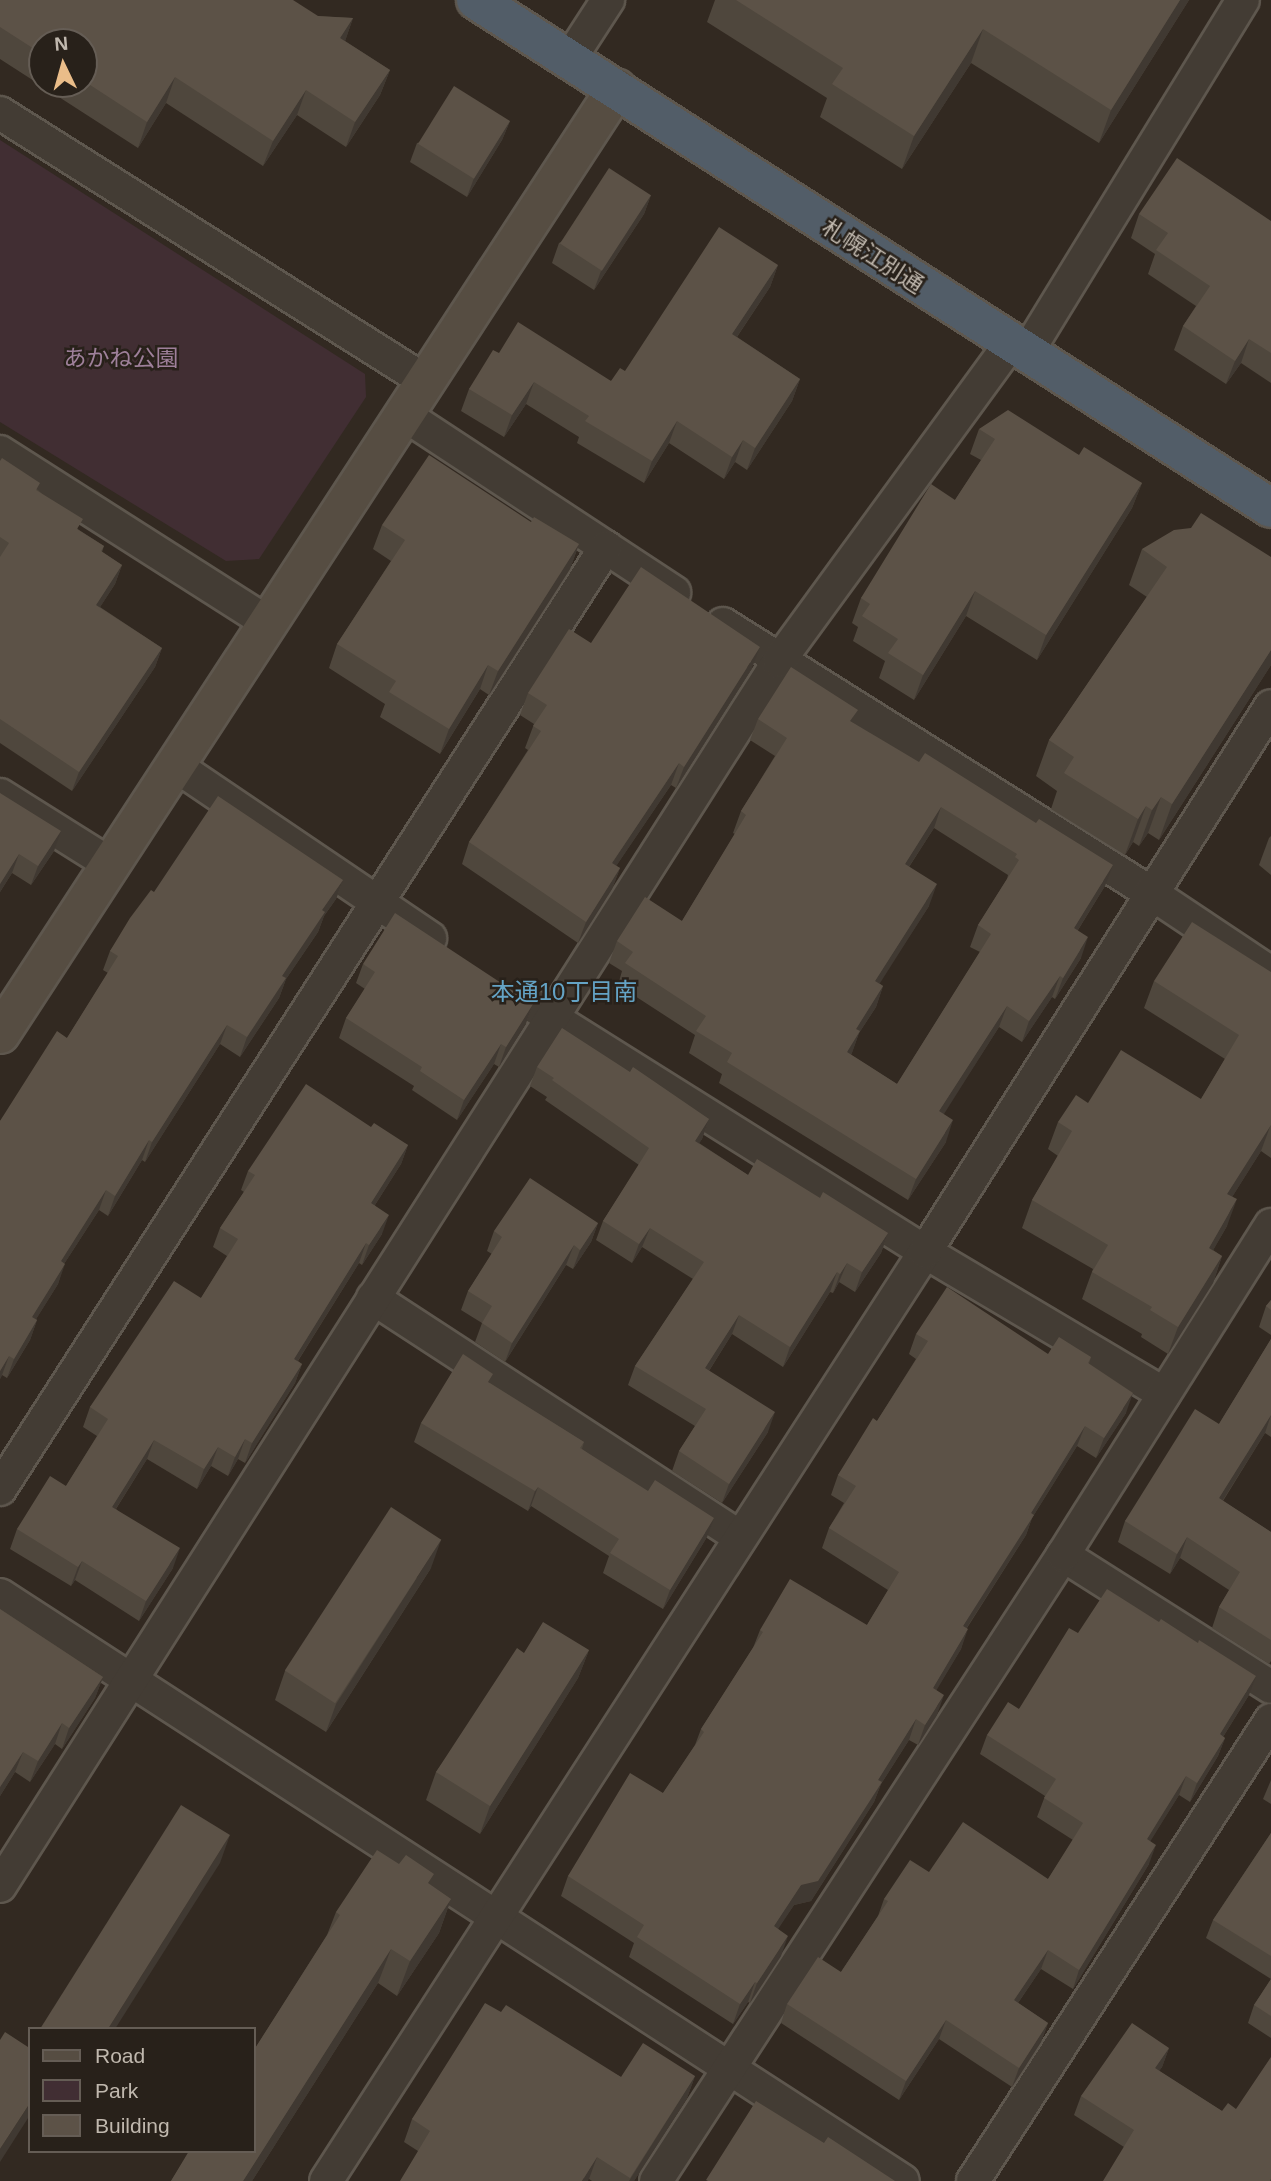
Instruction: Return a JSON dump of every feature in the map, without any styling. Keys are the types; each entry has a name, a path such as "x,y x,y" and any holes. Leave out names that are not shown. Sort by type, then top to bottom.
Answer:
{"highway":[{"name":"札幌江別通","path":"476,0 617,88 691,139 1018,349 1271,508"}],"street":[{"path":"569,60 608,0"},
{"path":"0,1886 779,661 1018,349 1243,0"},
{"path":"0,1034 406,416 617,88"},
{"path":"0,113 427,382"},
{"path":"406,416 779,661 1151,893 1271,973"},
{"path":"0,452 268,623"},
{"path":"0,1489 607,547"},
{"path":"327,2181 495,1916 925,1252 1271,706"},
{"path":"176,766 458,957"},
{"path":"0,795 110,864"},
{"path":"505,987 925,1252 1164,1394"},
{"path":"656,2181 728,2066 1063,1555 1271,1225"},
{"path":"373,1298 740,1537"},
{"path":"1063,1555 1271,1687"},
{"path":"0,1595 903,2181"},
{"path":"973,2181 1271,1720"}],"green space":[{"name":"あかね公園","path":"0,140 365,374 366,397 259,559 226,561 0,422"}],"building":[{"path":"0,0 293,0 318,16 353,18 340,38 390,70 355,122 306,90 273,141 175,77 147,122 98,90 98,28 28,28 28,45 0,27"},
{"path":"736,0 1180,0 1111,110 983,29 914,136 832,84 843,68"},
{"path":"454,86 510,121 474,179 418,144"},
{"path":"1177,158 1271,221 1271,353 1249,339 1235,361 1183,326 1210,286 1156,250 1168,233 1139,214"},
{"path":"609,168 651,195 602,271 560,243"},
{"path":"719,227 778,265 732,334 800,379 755,448 743,440 732,457 677,421 652,461 585,421 589,416 534,382 512,415 469,389 493,350 499,353 518,322 611,381 620,368 625,371"},
{"path":"1008,410 1079,455 1084,447 1142,483 1046,635 975,591 923,675 888,653 898,639 862,616 870,604 861,598 931,484 955,500 995,439 979,429"},
{"path":"429,455 531,522 534,517 579,544 498,671 488,665 449,729 389,692 396,681 337,644 405,540 382,525"},
{"path":"2,458 40,483 36,490 83,519 77,529 104,546 101,551 122,565 96,605 162,648 79,772 0,719 0,557 9,543 0,537"},
{"path":"1201,513 1271,557 1271,650 1172,804 1161,797 1152,810 1146,806 1138,819 1064,773 1074,757 1049,740 1167,567 1142,549 1174,530 1191,528"},
{"path":"641,567 760,647 684,767 679,763 612,863 620,868 586,922 469,842 541,731 533,726 547,705 528,693 569,629 591,643"},
{"path":"791,667 858,710 850,721 919,762 925,753 1036,823 1039,819 1113,865 1074,928 1088,937 1063,978 1060,976 1029,1021 1007,1006 939,1111 953,1120 916,1179 727,1062 732,1053 696,1031 706,1016 625,963 633,952 617,941 645,897 682,921 746,815 741,811 787,738 758,719","holes":["941,807 1017,854 1015,857 1019,860 978,925 991,934 897,1084 847,1052 860,1031 856,1029 883,986 875,981 937,884 905,864"]},
{"path":"0,793 61,831 38,866 19,854 0,884"},
{"path":"218,796 343,880 282,976 286,978 247,1037 227,1025 152,1142 149,1140 115,1196 106,1190 61,1261 65,1264 32,1317 37,1320 14,1359 9,1356 0,1371 0,1121 57,1031 67,1038 118,956 110,951 130,918 151,890 154,892"},
{"path":"395,913 533,1004 506,1047 501,1044 464,1100 420,1071 422,1067 346,1018 375,972 363,964"},
{"path":"1192,922 1271,972 1271,1125 1227,1194 1237,1199 1209,1248 1222,1256 1178,1327 1150,1310 1152,1307 1092,1272 1108,1245 1032,1200 1072,1131 1058,1122 1076,1095 1088,1103 1121,1050 1201,1099 1239,1035 1154,981"},
{"path":"562,1028 630,1072 633,1067 709,1119 695,1141 748,1175 757,1159 820,1198 823,1192 888,1233 862,1272 847,1263 840,1274 837,1272 790,1347 739,1315 705,1368 775,1412 729,1484 679,1451 706,1409 635,1366 704,1262 650,1228 639,1244 603,1221 649,1148 537,1067"},
{"path":"306,1084 371,1127 374,1123 408,1145 371,1203 389,1215 369,1245 366,1243 294,1359 302,1364 252,1443 245,1439 235,1457 218,1447 204,1469 154,1440 112,1507 180,1548 146,1601 82,1561 78,1567 17,1529 50,1476 66,1486 108,1419 90,1407 174,1281 201,1298 238,1239 220,1228 255,1175 248,1171"},
{"path":"530,1178 598,1223 580,1250 574,1245 512,1343 482,1323 492,1306 468,1291 502,1237 494,1231"},
{"path":"947,1287 1048,1354 1059,1337 1091,1357 1088,1363 1133,1393 1104,1438 1085,1426 1031,1513 1034,1515 963,1626 968,1629 933,1688 944,1695 925,1725 916,1719 878,1780 882,1782 818,1881 801,1885 774,1926 788,1936 740,2004 637,1937 644,1925 568,1876 630,1773 663,1793 704,1732 701,1729 763,1632 760,1630 790,1579 867,1625 899,1572 829,1528 856,1486 838,1475 873,1418 877,1421 928,1341 916,1334"},
{"path":"1271,1339 1271,1415 1219,1498 1271,1532 1271,1640 1219,1607 1240,1572 1187,1537 1177,1554 1125,1521 1195,1409 1219,1424"},
{"path":"463,1354 493,1374 488,1382 584,1442 580,1448 648,1491 655,1480 714,1518 670,1590 610,1553 619,1539 538,1487 535,1491 421,1423"},
{"path":"391,1507 441,1540 335,1703 285,1671"},
{"path":"1107,1589 1159,1622 1161,1619 1198,1643 1199,1640 1256,1676 1220,1734 1225,1738 1197,1783 1186,1776 1147,1839 1156,1845 1079,1970 1048,1950 1014,2000 1048,2023 1019,2068 946,2020 906,2081 787,2004 818,1957 841,1972 888,1901 884,1899 910,1860 929,1872 963,1822 1048,1879 1083,1823 1044,1798 1056,1779 987,1735 1008,1702 1019,1709 1069,1628 1078,1633"},
{"path":"0,1609 103,1677 69,1728 62,1723 38,1761 23,1752 0,1787"},
{"path":"543,1622 589,1650 490,1806 436,1772 517,1648 524,1653"},
{"path":"181,1805 230,1835 109,2027 41,2027"},
{"path":"1271,1833 1271,1956 1213,1920"},
{"path":"377,1850 399,1864 406,1855 434,1874 428,1883 451,1899 410,1961 391,1949 243,2181 171,2181 188,2153 256,2153 256,2047 340,1915 336,1912"},
{"path":"1271,1979 1271,2016 1254,2005"},
{"path":"485,2003 501,2012 506,2005 621,2077 643,2043 695,2076 630,2178 597,2157 582,2181 400,2181 430,2131 412,2119"},
{"path":"1132,2023 1169,2048 1155,2068 1222,2111 1228,2103 1236,2109 1271,2057 1270,2181 1103,2181 1134,2130 1081,2096"},
{"path":"5,2032 28,2047 28,2106 0,2149 0,2040"},
{"path":"756,2101 824,2143 828,2137 895,2181 706,2180"}],"district":[{"name":"本通10丁目南","path":"564,992"}]}
